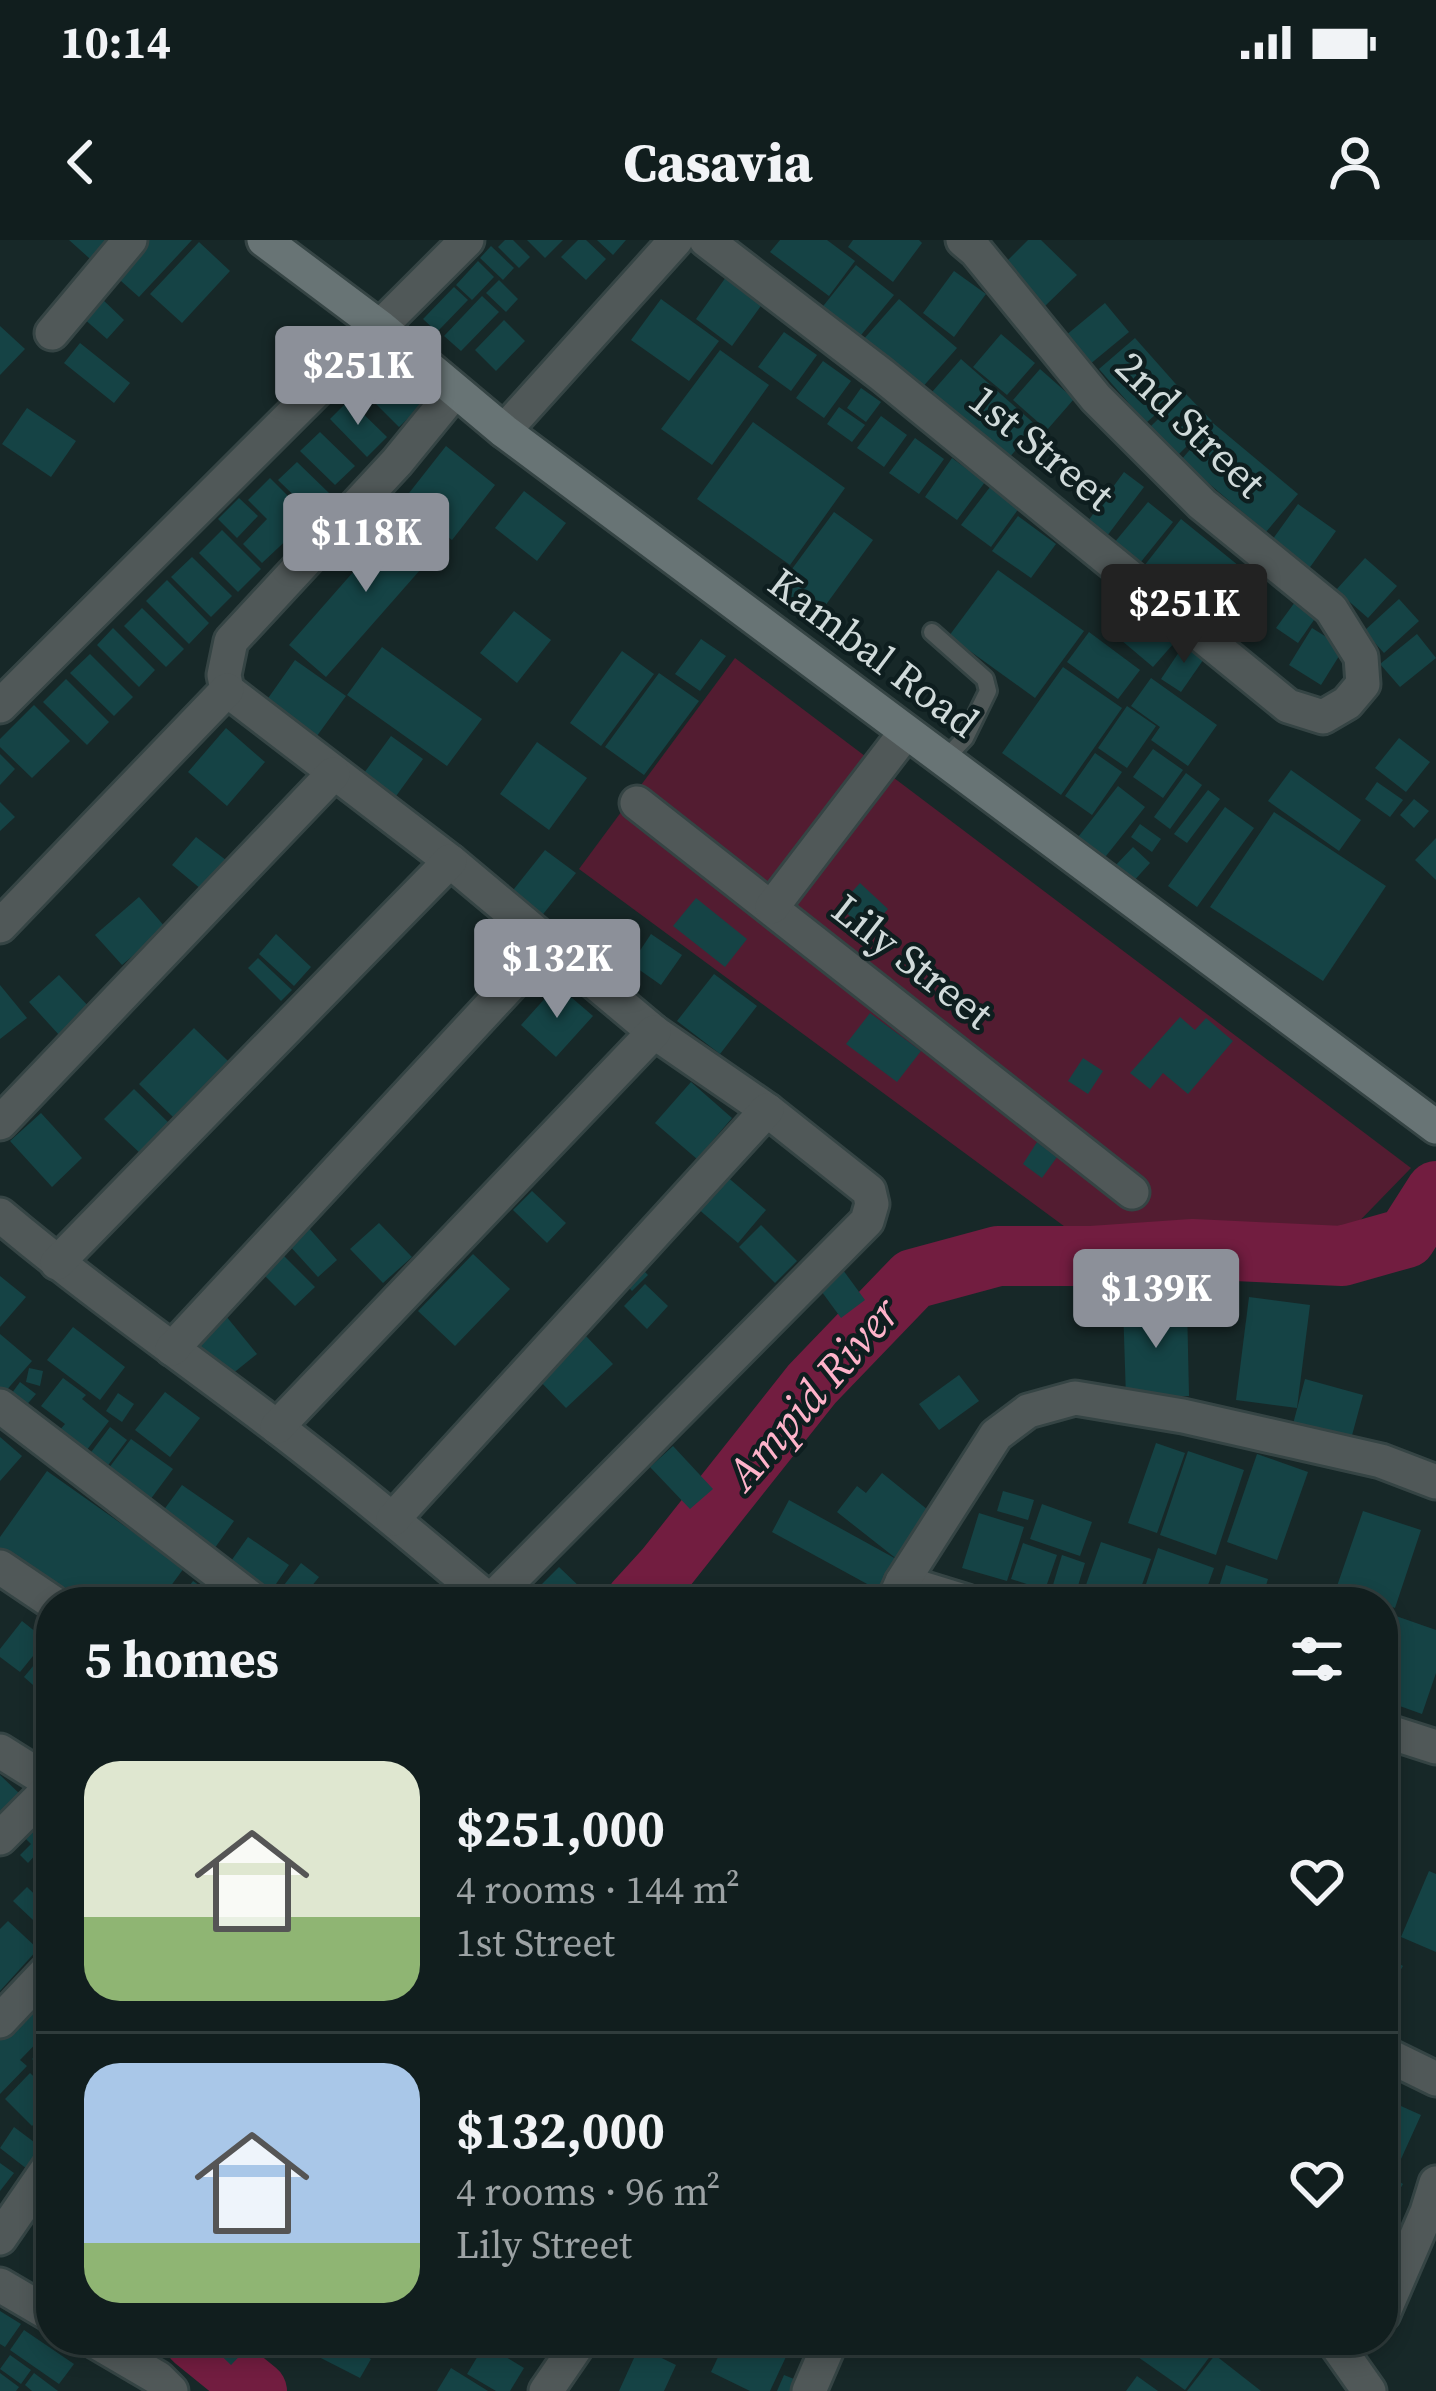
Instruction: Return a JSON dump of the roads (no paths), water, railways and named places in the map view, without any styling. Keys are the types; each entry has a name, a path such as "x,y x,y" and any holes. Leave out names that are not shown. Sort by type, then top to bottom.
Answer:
{"main road":[{"name":"Kambal Road","path":"264,240 380,327 503,431 1436,1127"}],"street":[{"path":"52,333 130,240"},
{"path":"0,706 467,240"},
{"path":"503,431 676,240"},
{"name":"1st Street","path":"706,240 882,375 1288,706 1323,717"},
{"name":"2nd Street","path":"963,240 1096,398 1202,504 1331,609 1360,657 1363,684 1347,703 1323,717"},
{"path":"455,391 397,462 231,641 224,675 227,689 450,861 654,1032 869,1190 872,1204 867,1220 504,1587"},
{"path":"0,926 227,689"},
{"path":"772,907 906,732"},
{"path":"0,1123 333,774"},
{"name":"Lily Street","path":"637,802 1132,1192"},
{"path":"57,1264 450,861"},
{"path":"172,1349 549,944"},
{"path":"277,1427 654,1032"},
{"path":"393,1519 766,1110"},
{"path":"0,1215 57,1264 277,1427 472,1587"},
{"path":"900,1587 996,1435 1028,1411 1075,1397 1381,1461 1436,1482"},
{"path":"0,1406 236,1587"},
{"path":"0,1567 36,1591"},
{"path":"1398,1735 1436,1747"},
{"path":"0,1751 36,1775"},
{"path":"0,1838 36,1801"},
{"path":"0,2021 36,1983"},
{"path":"1398,2060 1436,2079"},
{"path":"0,2238 36,2186"},
{"path":"1398,2281 1433,2203"},
{"path":"0,2285 36,2306"},
{"path":"119,2355 171,2391"},
{"path":"559,2388 574,2355"},
{"path":"809,2391 825,2355"},
{"path":"1340,2355 1355,2385"},
{"path":"1355,2385 1365,2355"}],"lane":[{"path":"932,632 985,680 988,691 965,738 944,760"}],"waterway":[{"name":"Ampid River","path":"649,1587 812,1384 913,1279 998,1256 1193,1249 1342,1256 1406,1238 1436,1191"},
{"name":"Ampid River","path":"213,2355 257,2391"}]}
